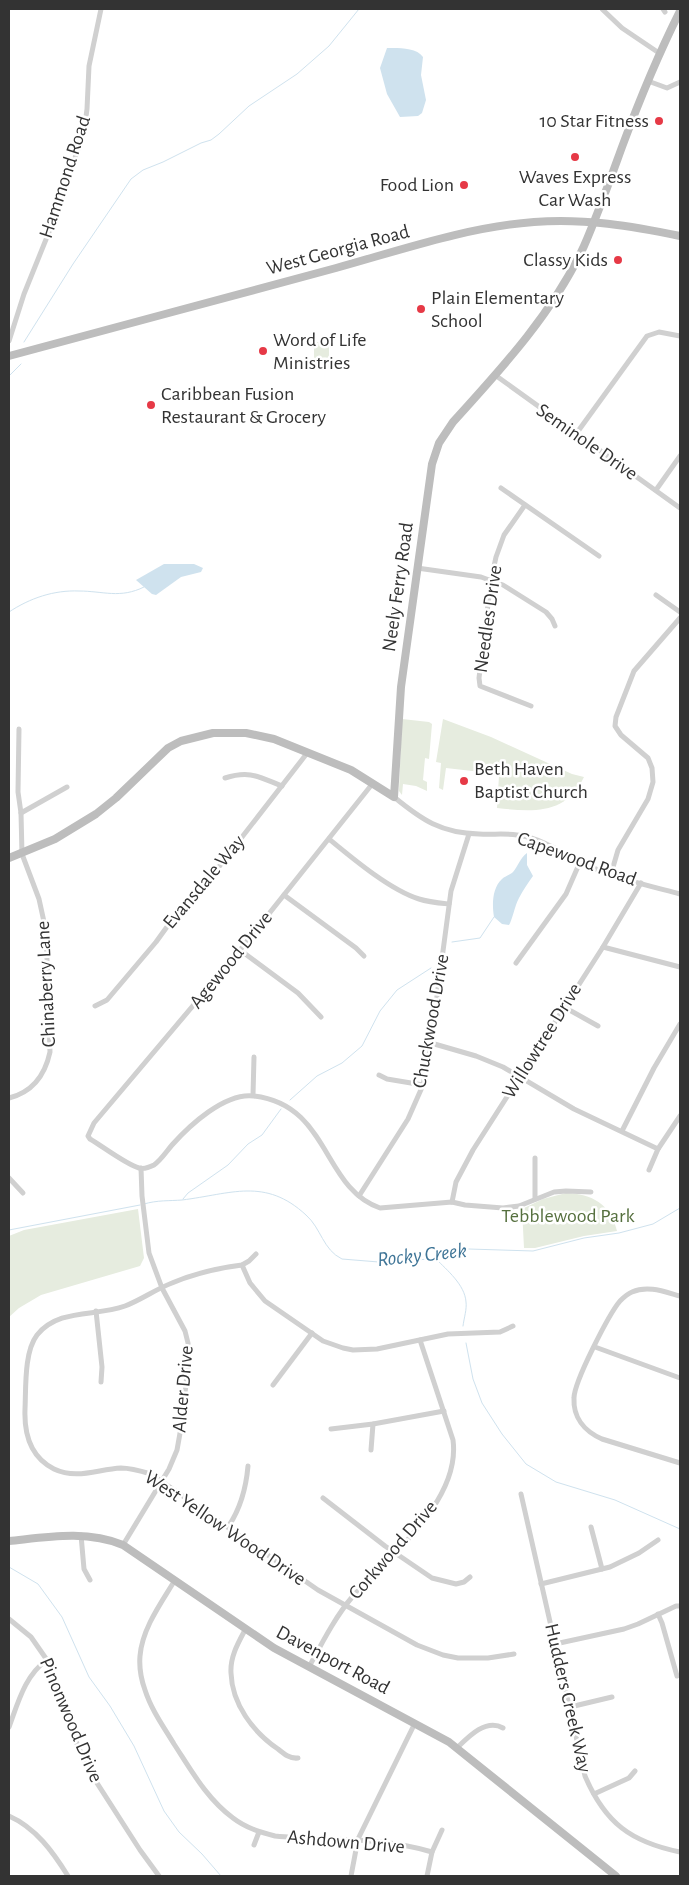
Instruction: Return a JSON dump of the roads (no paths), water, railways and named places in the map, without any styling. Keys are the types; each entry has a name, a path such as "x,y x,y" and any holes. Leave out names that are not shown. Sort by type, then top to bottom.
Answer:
{"street":[{"name":"Hammond Road","path":"9,341 24,294 49,232 84,132 89,66 101,9"},
{"path":"602,9 622,28 659,53"},
{"name":"Neely Ferry Road","path":"394,797 398,712 435,453 445,432 528,336 558,292 584,246 659,53 680,11"},
{"path":"648,81 667,88 680,82"},
{"name":"West Georgia Road","path":"9,356 466,232 535,222 566,221 636,227 680,236"},
{"path":"576,434 647,336 659,332 680,336"},
{"name":"Seminole Drive","path":"495,375 680,508"},
{"path":"656,490 680,456"},
{"path":"501,488 599,556"},
{"name":"Needles Drive","path":"524,505 500,543 491,580 480,686 531,706"},
{"path":"418,568 491,580 513,590 546,612 555,626"},
{"path":"656,595 680,612"},
{"path":"611,874 618,850 648,799 653,782 652,768 648,758 621,735 615,726 616,717 634,671 680,618"},
{"name":"Chinaberry Lane","path":"9,1098 21,1094 38,1081 48,1064 50,1052 46,931 39,899 22,854 21,813 18,792 18,729"},
{"path":"9,858 22,854 55,838 96,814 116,798 162,752 181,741 213,734 253,734 274,739 343,766 394,797"},
{"name":"Evansdale Way","path":"95,1006 107,1000 177,913 218,868 308,752"},
{"path":"225,778 240,773 253,775 282,786"},
{"name":"Agewood Drive","path":"141,1168 127,1162 90,1139 88,1136 94,1124 240,950 373,783"},
{"path":"21,813 67,787"},
{"name":"Capewood Road","path":"394,797 436,827 469,834 510,834 530,837 580,862 611,874 680,894"},
{"name":"Chuckwood Drive","path":"359,1196 408,1119 423,1085 431,1043 452,885 469,834"},
{"path":"329,839 383,880 412,896 420,900 449,904"},
{"path":"516,963 566,894 580,862"},
{"name":"Willowtree Drive","path":"452,1202 459,1174 603,947 640,883"},
{"path":"284,895 356,948 364,956"},
{"path":"603,947 680,967"},
{"path":"240,950 298,993 321,1018"},
{"path":"564,1007 598,1026"},
{"path":"622,1131 658,1060 680,1024"},
{"path":"431,1043 476,1056 520,1076 574,1109 658,1149"},
{"path":"253,1095 254,1057"},
{"path":"379,1075 387,1079 423,1085"},
{"path":"141,1168 156,1163 185,1132 213,1109 233,1099 253,1095 283,1103 302,1117 314,1131 345,1180 359,1196 374,1206 385,1209 452,1202 503,1208 518,1206 560,1191 591,1192"},
{"path":"649,1170 658,1149 680,1116"},
{"path":"535,1158 535,1199"},
{"name":"Alder Drive","path":"123,1545 174,1458 179,1442 189,1348 185,1331 162,1288 148,1253 141,1168"},
{"path":"9,1178 23,1193"},
{"path":"256,1254 242,1265 257,1293 274,1308 330,1344 353,1350 377,1349 457,1333 500,1332 513,1326"},
{"name":"West Yellow Wood Drive","path":"242,1265 186,1278 126,1306 75,1314 58,1320 43,1330 33,1342 28,1362 25,1415 25,1429 28,1442 40,1459 50,1467 62,1472 80,1474 128,1468 151,1474 293,1574 345,1606 417,1645 443,1655 475,1658 514,1654"},
{"path":"680,1296 651,1289 630,1293 617,1306 595,1347 574,1393 575,1410 580,1423 587,1431 602,1439 680,1463"},
{"path":"96,1311 102,1367 101,1382"},
{"path":"273,1385 312,1334"},
{"name":"Corkwood Drive","path":"309,1667 345,1606 407,1541 435,1503 449,1476 454,1448 450,1430 420,1340"},
{"path":"595,1347 680,1378"},
{"path":"331,1429 444,1412"},
{"path":"371,1450 373,1424"},
{"path":"228,1527 236,1515 244,1495 248,1466"},
{"name":"Hudders Creek Way","path":"521,1494 585,1776 606,1813 632,1835 652,1846 680,1852"},
{"path":"323,1498 426,1574 439,1580 460,1584 470,1577"},
{"path":"591,1527 602,1570"},
{"path":"80,1535 84,1569 90,1580"},
{"name":"Davenport Road","path":"9,1541 80,1535 99,1537 123,1545 274,1648 415,1722 457,1748 616,1876"},
{"path":"541,1584 602,1570 621,1563 658,1540"},
{"name":"Ashdown Drive","path":"175,1580 146,1630 142,1641 140,1667 145,1690 158,1719 208,1794 231,1817 258,1832 292,1838 358,1840 401,1844 432,1852"},
{"path":"555,1644 624,1629 676,1606 680,1606"},
{"path":"658,1614 677,1676"},
{"name":"Pinonwood Drive","path":"9,1619 31,1637 47,1660 55,1678 65,1716 88,1769 159,1876"},
{"path":"245,1630 231,1664 232,1682 238,1700 248,1720 265,1740 289,1756 298,1758"},
{"path":"9,1727 30,1676 47,1660"},
{"path":"570,1707 612,1697"},
{"path":"352,1876 358,1840 415,1722"},
{"path":"457,1748 469,1736 483,1728 492,1725 502,1728"},
{"path":"594,1794 629,1778 635,1770"},
{"path":"9,1816 20,1822 43,1841 68,1876"},
{"path":"428,1876 432,1852 442,1830"},
{"name":"Ashdown Drive","path":"254,1845 258,1832"}],"water":[{"path":"387,48 416,51 423,57 421,75 426,100 422,113 418,116 400,117 387,94 380,68"},
{"path":"164,564 194,564 203,568 201,572 181,577 156,595 152,594 136,580"},
{"path":"527,853 527,865 533,876 519,898 509,925 502,924 494,917 493,902 496,887 503,878 513,872"}],"waterway":[{"path":"24,342 73,264 131,179 143,170 211,140 249,106 297,74 329,46 359,9"},
{"path":"9,376 21,364"},
{"path":"9,612 34,599 60,592 79,591 119,594 144,587"},
{"path":"452,942 480,938 494,917"},
{"path":"290,1100 317,1076 342,1063 362,1046 380,1011 397,990 431,968"},
{"path":"183,1199 188,1193 228,1165 248,1144 262,1135 281,1109"},
{"name":"Rocky Creek","path":"144,1204 232,1192 262,1192 291,1203 306,1215 330,1250 342,1259 391,1263 436,1258 452,1252 469,1249 533,1251 653,1224 680,1208"},
{"name":"Rocky Creek","path":"9,1230 140,1205"},
{"path":"436,1259 455,1278 465,1296 466,1311 463,1326"},
{"path":"466,1343 473,1379 482,1403 502,1434 526,1464 556,1482 615,1500 680,1529"},
{"path":"9,1567 38,1584 62,1617 89,1677 110,1706 134,1746 164,1811 179,1832 221,1876"}],"place":[{"name":"10 Star Fitness","path":"659,121"},
{"name":"Waves Express Car Wash","path":"575,157"},
{"name":"Food Lion","path":"464,185"},
{"name":"Classy Kids","path":"618,260"},
{"name":"Plain Elementary School","path":"421,309"},
{"name":"Word of Life Ministries","path":"263,351"},
{"name":"Caribbean Fusion Restaurant & Grocery","path":"151,405"},
{"name":"Beth Haven Baptist Church","path":"464,781"}],"park label":[{"name":"Tebblewood Park","path":"568,1216"}]}
